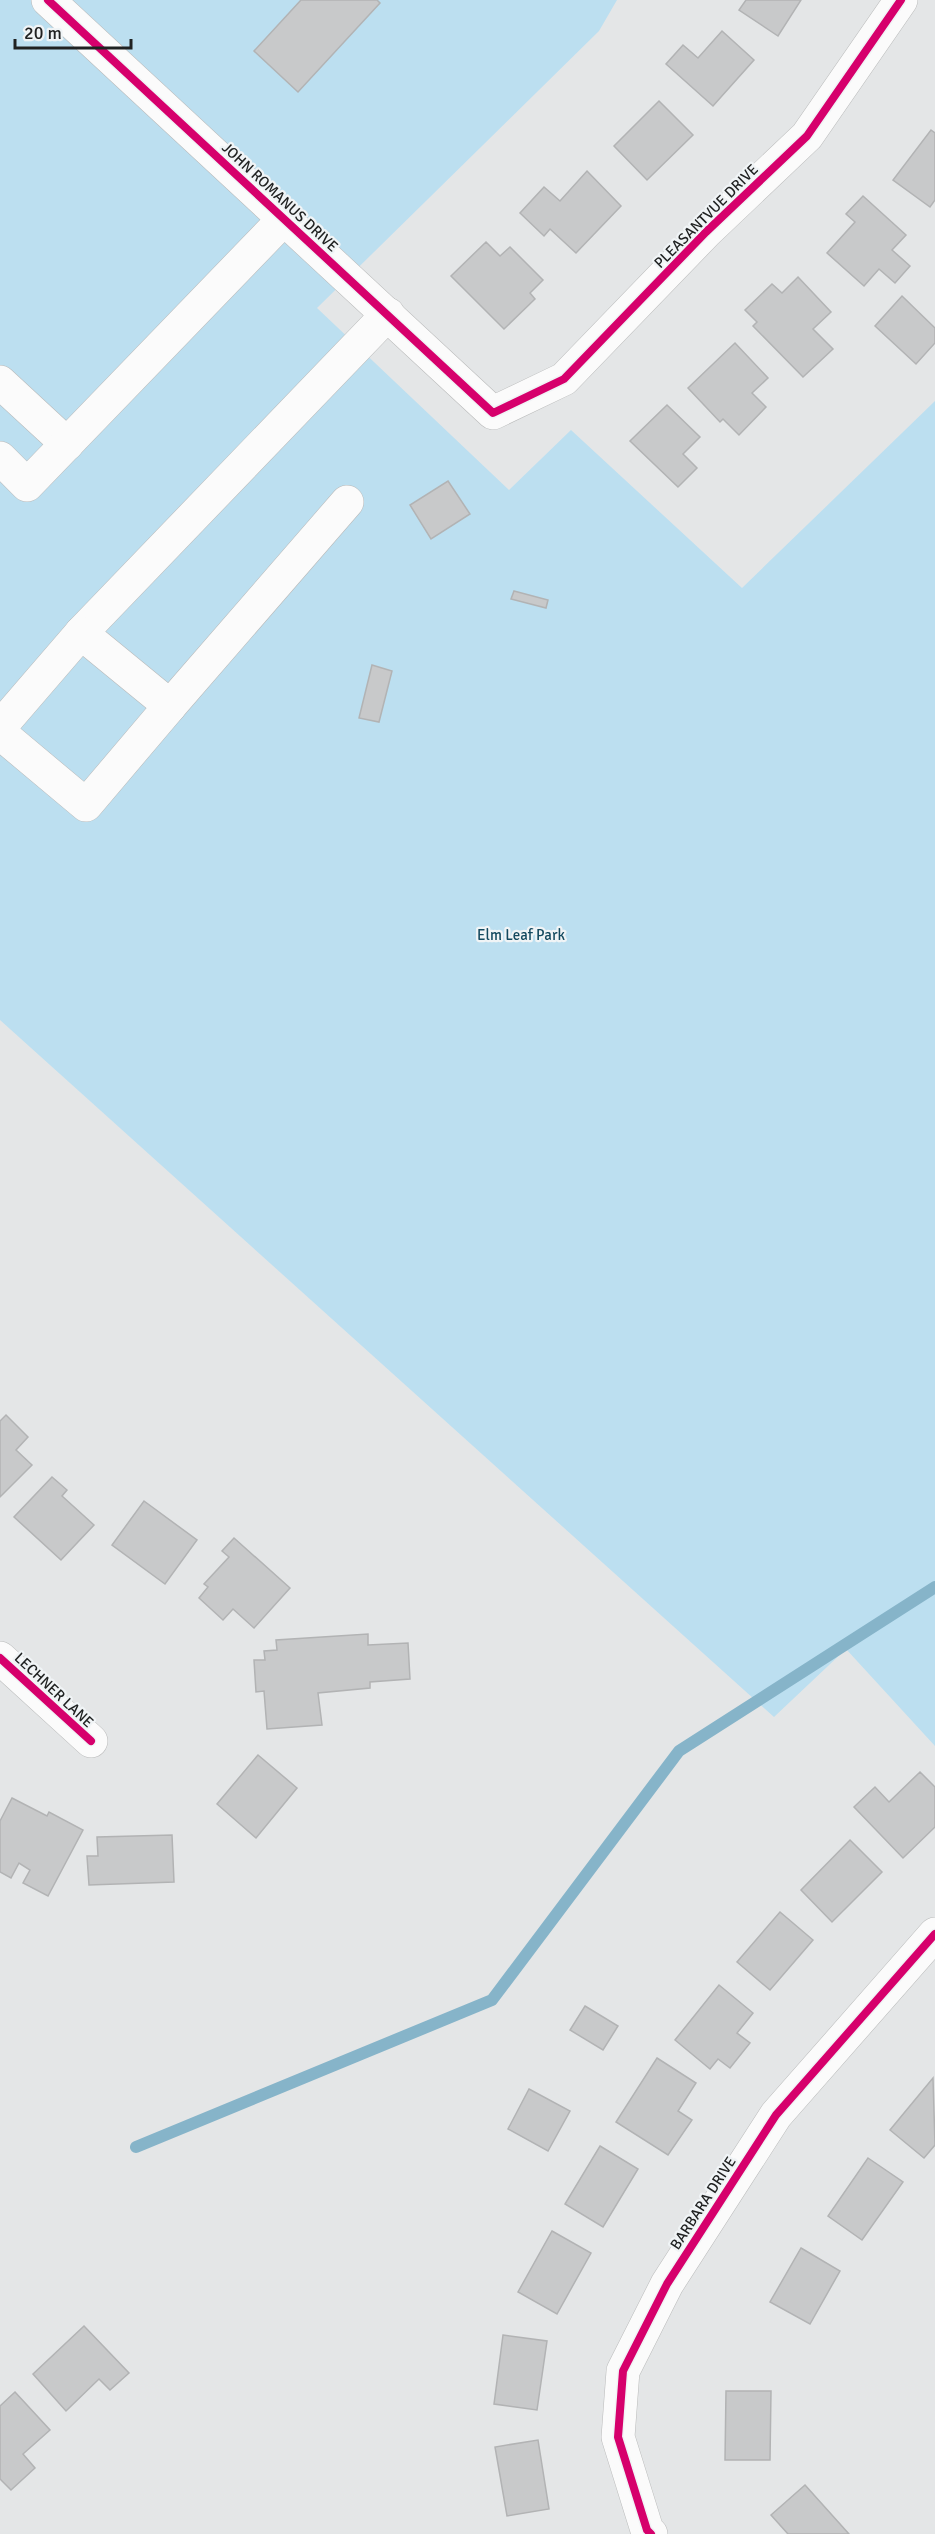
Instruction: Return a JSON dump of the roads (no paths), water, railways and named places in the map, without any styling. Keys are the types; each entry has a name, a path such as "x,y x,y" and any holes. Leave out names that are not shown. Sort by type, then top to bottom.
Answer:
{"street":[{"name":"JOHN ROMANUS DRIVE","path":"48,0 493,413"},
{"name":"PLEASANTVUE DRIVE","path":"493,413 564,379 706,232 807,136 902,0"},
{"path":"0,458 27,485 284,219"},
{"path":"0,727 81,633 388,314"},
{"path":"0,382 67,444"},
{"path":"0,733 86,805 347,502"},
{"path":"81,633 170,706"},
{"name":"LECHNER LANE","path":"0,1658 91,1742"},
{"name":"BARBARA DRIVE","path":"651,2534 647,2530 618,2437 623,2371 667,2284 776,2115 935,1934"}],"waterway":[{"path":"136,2147 492,2000 679,1751 935,1587"}],"park label":[{"name":"Elm Leaf Park","path":"521,935"}]}
